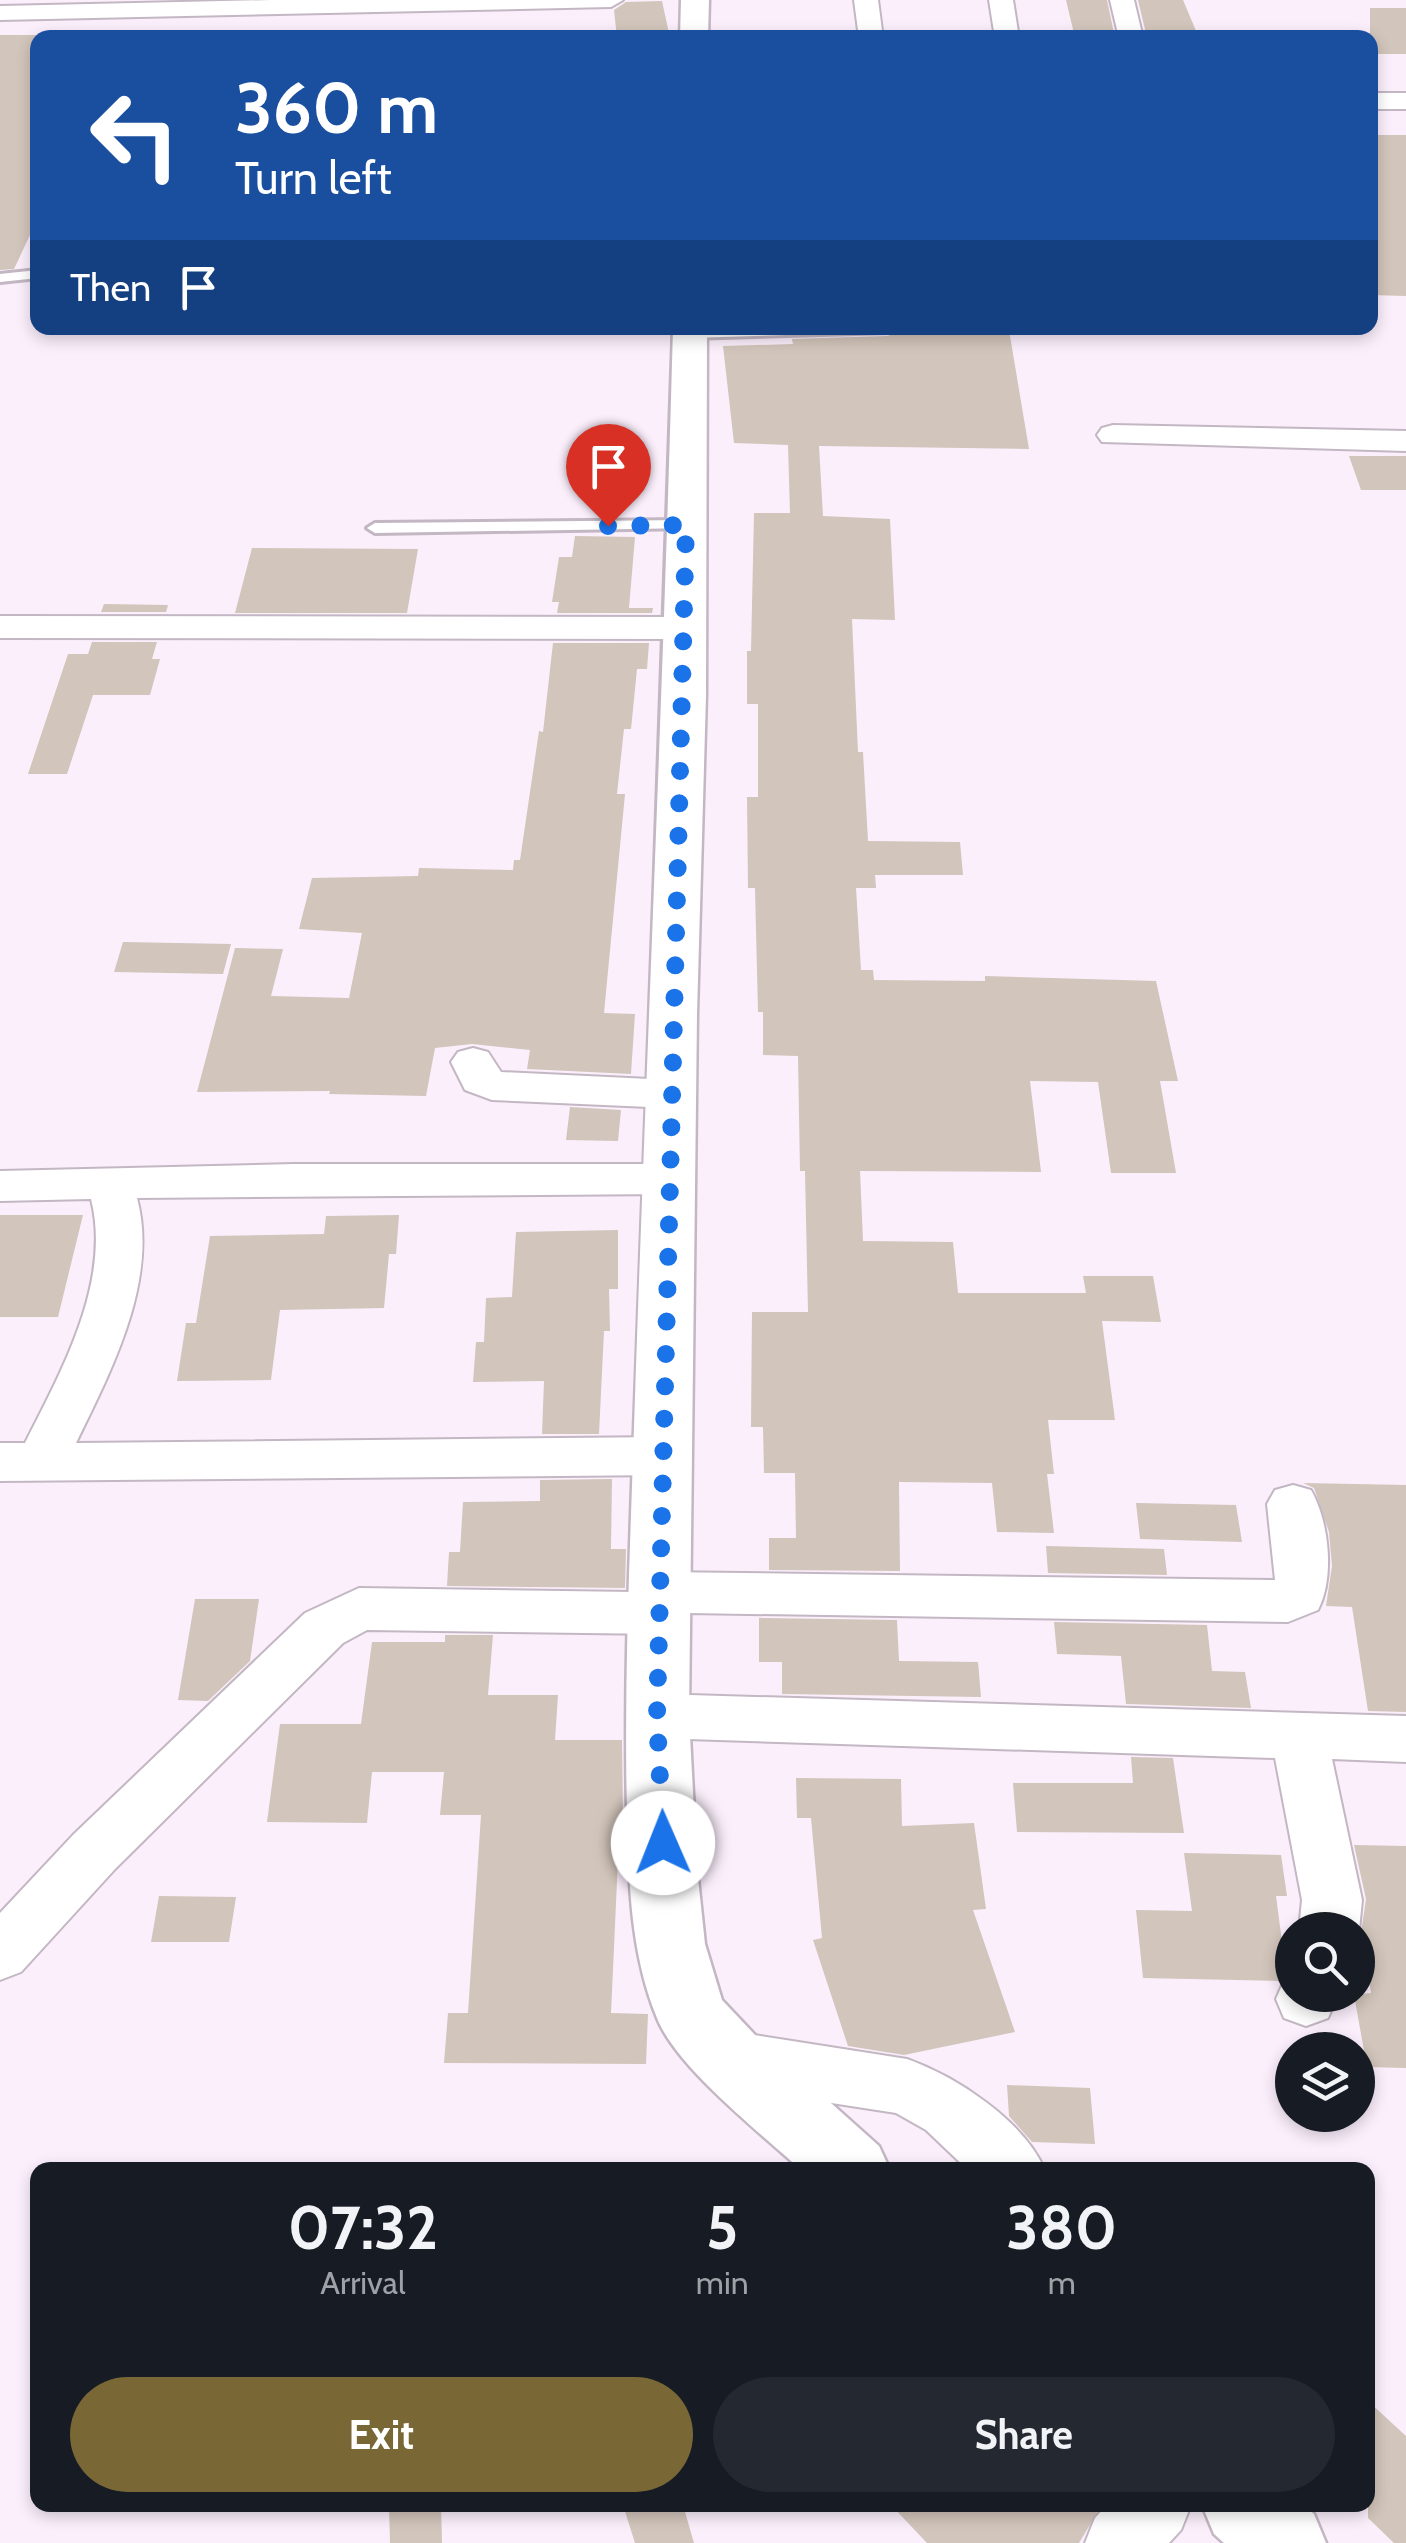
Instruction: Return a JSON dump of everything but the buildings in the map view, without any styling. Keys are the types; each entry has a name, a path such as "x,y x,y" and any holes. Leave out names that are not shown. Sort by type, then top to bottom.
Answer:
{"main road":[{"path":"694,30 695,0"},
{"path":"690,335 685,695 671,1094 657,1716 662,1869 670,1944 691,2016 731,2059 844,2162"},
{"path":"1250,2512 1285,2543"}],"street":[{"path":"0,13 611,0"},
{"path":"866,0 870,30"},
{"path":"1001,0 1007,30"},
{"path":"1122,0 1129,30"},
{"path":"1378,101 1406,101"},
{"path":"1113,435 1406,441"},
{"path":"0,626 683,628"},
{"path":"473,1062 480,1080 492,1086 671,1094"},
{"path":"0,1186 670,1179"},
{"path":"21,1461 88,1368 110,1291 120,1226 110,1184"},
{"path":"21,1461 664,1456"},
{"path":"0,1954 94,1852 324,1628 359,1609 660,1602 1288,1601 1299,1595 1302,1578 1292,1504"},
{"path":"657,1716 1406,1739"},
{"path":"1299,1736 1332,1900 1330,1912"},
{"path":"731,2059 907,2087 948,2110 1003,2162"},
{"path":"1120,2543 1149,2512"}],"lane":[{"path":"0,278 30,275"},
{"path":"375,528 686,525"}],"route":[{"path":"608,526 686,525 685,695 672,1014 657,1716 663,1843"}]}
